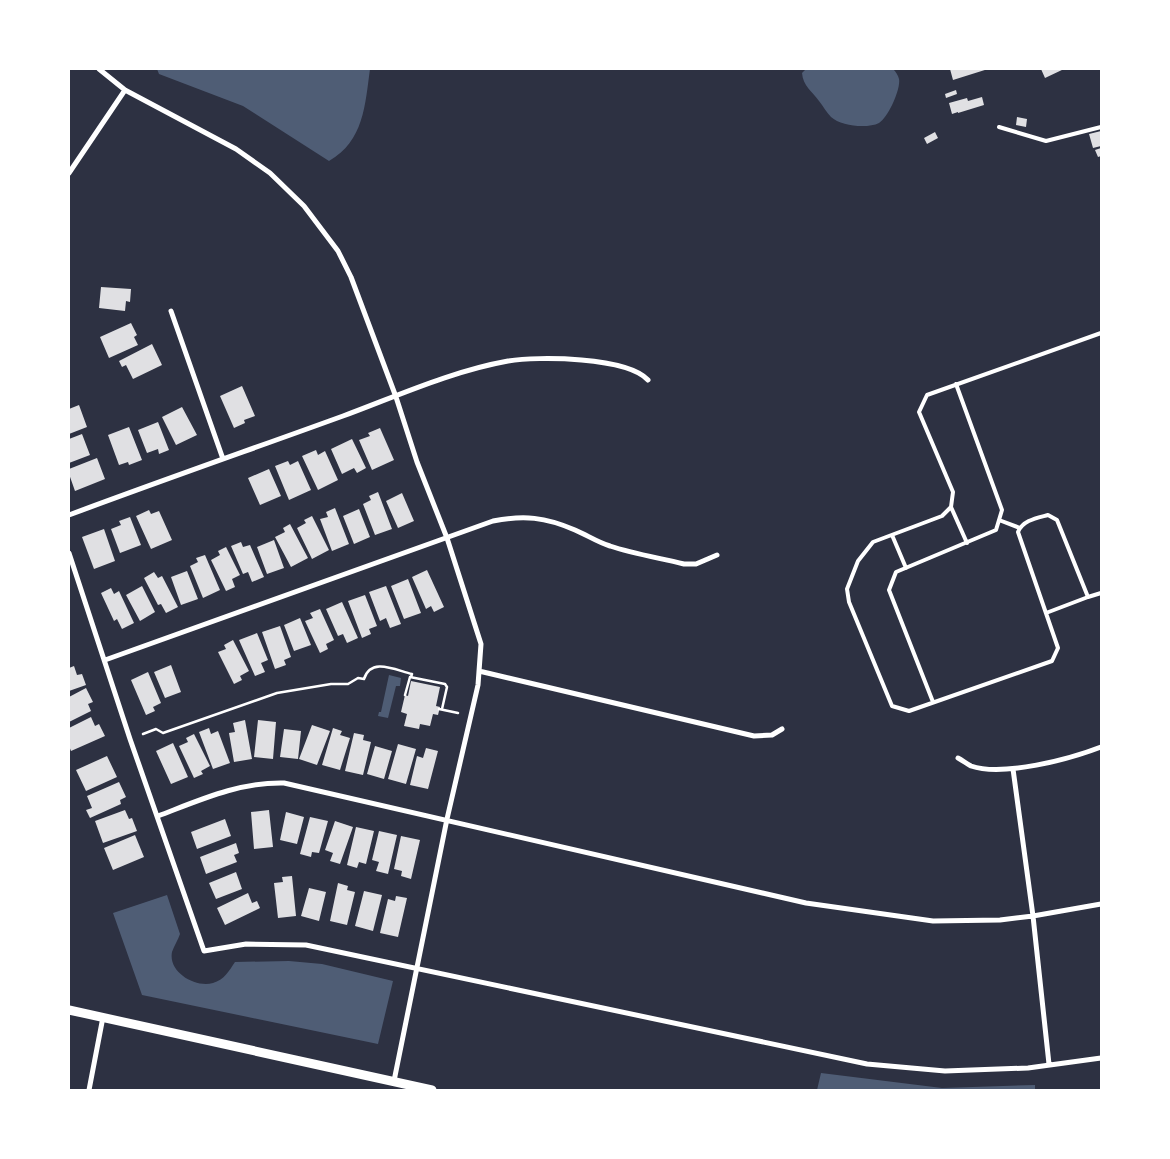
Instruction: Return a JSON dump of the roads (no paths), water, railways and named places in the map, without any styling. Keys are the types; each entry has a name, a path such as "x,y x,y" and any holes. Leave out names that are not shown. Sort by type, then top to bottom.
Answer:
{"street":[{"path":"98,69 125,90 236,149 270,173 304,206 338,251 351,277 396,396 417,462 447,538 481,644 480,671 447,819 394,1082"},
{"path":"69,173 125,90"},
{"path":"172,311 223,459"},
{"path":"69,515 396,396 472,370 510,361 561,359 616,365 636,371 648,380"},
{"path":"105,660 493,521 514,517 529,517 560,523 618,548 684,564 696,564 717,555"},
{"path":"69,553 130,739 204,951 246,944 306,945 867,1064 945,1071 1028,1068 1101,1058"},
{"path":"480,671 754,736 772,735 782,730"},
{"path":"958,758 972,766 996,770 1013,769 1085,753 1101,747"},
{"path":"1013,769 1033,916 1049,1064"},
{"path":"158,816 219,793 262,782 284,783 806,903 933,921 1000,920 1101,904"},
{"path":"69,1010 432,1090"},
{"path":"89,1090 103,1017"}],"lane":[{"path":"999,127 1046,141 1101,127"},
{"path":"967,543 951,507 953,492 919,412 928,394 1101,333"},
{"path":"933,702 889,590 896,572 996,530 1002,510 956,384"},
{"path":"951,507 942,516 873,542 858,561 847,589 850,602 892,706 909,711 1052,660 1058,648 1018,532 1027,522 1048,515 1057,520 1088,597"},
{"path":"999,520 1020,528"},
{"path":"892,535 906,568"},
{"path":"1046,613 1101,593"}],"water":[{"path":"157,69 370,69 364,109 356,133 341,153 329,161 243,106 159,74"},
{"path":"806,69 893,69 899,79 899,84 890,110 883,120 868,126 847,124 831,117 808,88 802,73"},
{"path":"389,675 401,678 400,686 396,686 388,718 378,716 379,712 381,712"},
{"path":"167,895 180,934 172,952 172,959 178,972 191,981 206,984 217,982 226,975 235,962 289,961 322,964 393,981 378,1044 142,995 113,913"},
{"path":"821,1073 942,1088 1035,1085 1035,1090 817,1090"}]}
